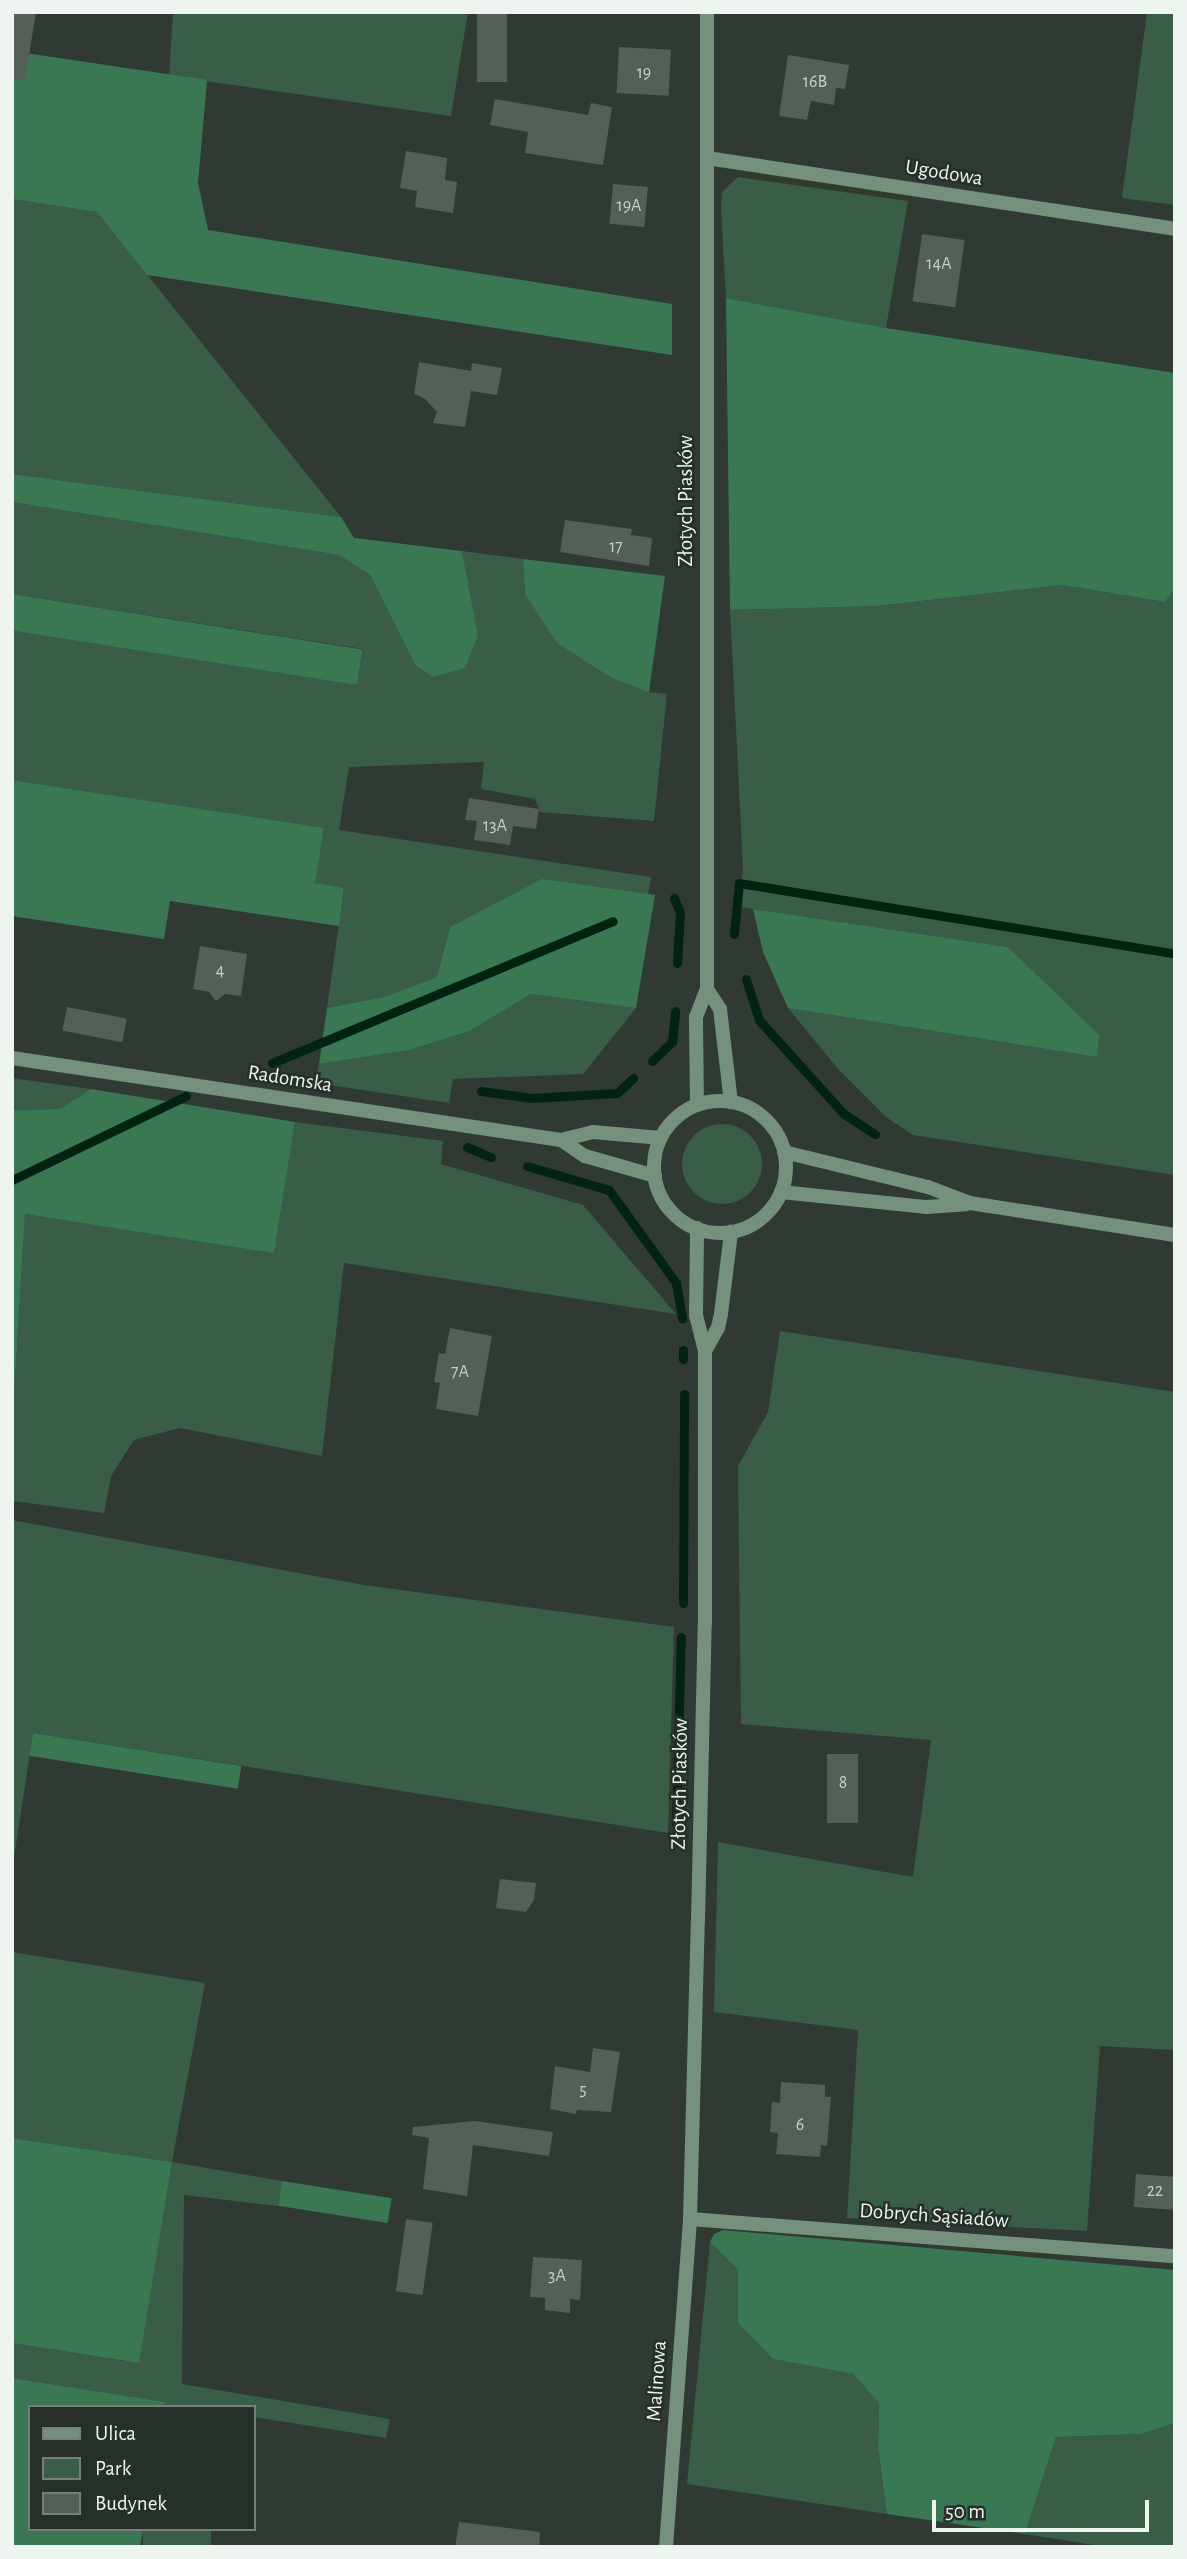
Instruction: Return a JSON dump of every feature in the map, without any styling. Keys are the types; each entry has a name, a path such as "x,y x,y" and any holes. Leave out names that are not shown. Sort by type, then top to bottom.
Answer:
{"street":[{"name":"Złotych Piasków","path":"697,1105 695,1017 707,989 706,12"},
{"name":"Ugodowa","path":"708,158 1175,229"},
{"name":"Złotych Piasków","path":"707,989 720,1009 731,1102"},
{"name":"Radomska","path":"12,1058 562,1140 593,1132 661,1138"},
{"path":"731,1102 747,1107 773,1128 784,1152 785,1176 781,1192 761,1218 731,1231 697,1228 668,1208 655,1176 654,1158 661,1138 681,1114 697,1105 731,1102"},
{"name":"Radomska","path":"562,1140 585,1156 655,1176"},
{"path":"784,1152 928,1187 970,1203 1175,1236"},
{"path":"781,1192 927,1207 970,1203"},
{"name":"Złotych Piasków","path":"690,2219 705,1623 705,1351 696,1316 697,1228"},
{"name":"Złotych Piasków","path":"705,1351 718,1328 731,1231"},
{"name":"Dobrych Sąsiadów","path":"690,2219 1175,2256"},
{"name":"Malinowa","path":"666,2547 690,2219"}],"green space":[{"path":"173,12 468,12 451,116 169,76"},
{"path":"1147,12 1175,12 1175,205 1122,198"},
{"path":"12,51 207,80 198,183 208,230 672,304 672,355 147,275 97,212 12,199"},
{"path":"738,177 908,201 886,328 726,298 722,192"},
{"path":"12,199 97,212 341,517 12,474"},
{"path":"726,298 886,328 1175,373 1175,588 1165,602 1063,585 877,606 730,610"},
{"path":"12,474 341,517 354,538 462,551 478,635 465,668 433,677 415,665 370,575 339,555 12,502"},
{"path":"12,502 339,555 370,575 415,665 478,635 462,551 523,559 525,594 649,692 667,694 654,821 540,812 535,799 481,789 484,762 349,767 339,830 651,877 648,895 542,880 450,927 437,977 384,997 327,1008 344,889 314,883 324,829 12,780 12,630 357,683 363,649 12,594"},
{"path":"523,559 665,576 649,692 612,678 557,643 525,594"},
{"path":"1063,585 1165,602 1175,588 1175,1175 913,1135 886,1117 839,1070 788,1008 1097,1057 1008,947 740,907 743,867 730,610 877,606"},
{"path":"12,594 363,650 357,685 12,630"},
{"path":"12,780 324,828 315,883 344,888 339,926 170,901 164,939 12,916"},
{"path":"542,879 655,895 636,1008 531,994 470,1031 410,1050 319,1064 327,1008 384,997 437,977 450,927"},
{"path":"753,909 1008,947 1099,1035 1097,1057 788,1008 763,952"},
{"path":"531,994 636,1008 583,1074 453,1079 449,1103 316,1083 319,1064 410,1050 470,1031"},
{"path":"12,1078 91,1089 60,1109 12,1110"},
{"path":"91,1089 295,1122 274,1253 25,1214 12,1431 12,1110 60,1109"},
{"path":"295,1122 443,1141 441,1164 583,1205 676,1314 344,1263 322,1456 180,1428 134,1440 111,1476 104,1513 12,1501 12,1431 25,1214 274,1252"},
{"path":"722,1124 737,1127 750,1136 759,1149 762,1164 759,1179 750,1192 737,1201 722,1204 707,1201 694,1192 685,1179 682,1164 685,1149 694,1136 707,1127"},
{"path":"780,1331 1175,1392 1175,2050 1100,2046 1087,2231 847,2218 858,2030 714,2012 718,1842 913,1877 931,1740 741,1724 738,1466 768,1412"},
{"path":"12,1520 364,1585 674,1627 668,1833 33,1733 12,1871"},
{"path":"33,1733 241,1766 238,1789 29,1756"},
{"path":"12,1952 205,1983 172,2162 12,2138"},
{"path":"12,2138 172,2162 139,2363 12,2343"},
{"path":"172,2162 282,2181 278,2206 184,2195 182,2384 390,2419 386,2438 256,2417 256,2405 164,2405 164,2402 12,2378 12,2343 138,2363"},
{"path":"282,2181 392,2198 388,2223 278,2206"},
{"path":"723,2230 1175,2270 1175,2423 1141,2434 1056,2437 1025,2534 887,2514 878,2449 879,2403 853,2374 773,2359 738,2323 738,2270 710,2242 714,2234"},
{"path":"710,2242 738,2270 738,2323 773,2359 853,2374 879,2403 878,2449 887,2514 687,2484"},
{"path":"12,2378 165,2402 164,2405 28,2405 28,2531 143,2531 140,2547 12,2547"},
{"path":"1175,2423 1175,2547 1106,2547 1025,2534 1056,2437 1141,2434"},
{"path":"143,2531 211,2531 211,2547 143,2547"}],"building":[{"path":"12,12 36,12 25,80 12,79"},
{"path":"477,12 507,12 507,82 477,82"},
{"path":"619,47 671,50 669,96 617,93"},
{"path":"788,55 849,65 845,89 836,88 834,105 811,101 807,120 779,116"},
{"path":"495,99 588,115 591,103 612,107 603,165 525,153 528,132 490,125"},
{"path":"406,151 447,158 445,180 457,182 453,213 415,207 417,191 400,188"},
{"path":"613,184 648,187 644,227 610,224"},
{"path":"922,234 965,240 955,307 913,301"},
{"path":"419,362 471,371 472,363 502,368 497,395 471,391 465,427 433,423 437,412 425,399 414,394"},
{"path":"565,520 632,529 631,535 652,538 649,566 560,552"},
{"path":"469,798 539,809 536,829 513,826 510,845 474,840 477,821 465,820"},
{"path":"200,946 247,954 241,996 225,994 216,1001 209,992 193,989"},
{"path":"67,1007 127,1019 122,1042 62,1031"},
{"path":"450,1328 492,1336 478,1416 436,1409 440,1383 434,1382 439,1353 445,1354"},
{"path":"827,1754 858,1754 858,1823 827,1823"},
{"path":"500,1879 536,1883 534,1900 526,1912 496,1908"},
{"path":"593,2048 620,2052 611,2112 577,2110 576,2114 550,2109 555,2066 590,2072"},
{"path":"781,2082 825,2085 825,2097 831,2097 827,2146 821,2145 820,2157 776,2154 778,2133 770,2132 772,2102 780,2103"},
{"path":"475,2121 553,2132 549,2156 473,2145 467,2196 423,2189 429,2138 412,2135 413,2127"},
{"path":"1136,2174 1175,2177 1173,2210 1134,2207"},
{"path":"406,2219 433,2223 423,2295 396,2291"},
{"path":"533,2257 582,2260 580,2300 570,2299 570,2313 545,2310 545,2298 530,2297"},
{"path":"459,2522 540,2532 539,2547 455,2547"}],"waterway":[{"path":"734,934 739,883 1175,954"},
{"path":"674,898 680,913 677,963"},
{"path":"272,1063 613,921"},
{"path":"746,979 759,1020 844,1114 875,1134"},
{"path":"652,1061 672,1042 675,1011"},
{"path":"481,1091 532,1098 617,1093 633,1078"},
{"path":"12,1180 186,1096"},
{"path":"467,1147 491,1157"},
{"path":"527,1166 609,1190 676,1283 682,1318"},
{"path":"683,1350 683,1359"},
{"path":"683,1603 684,1394"},
{"path":"676,1823 681,1637"}]}
